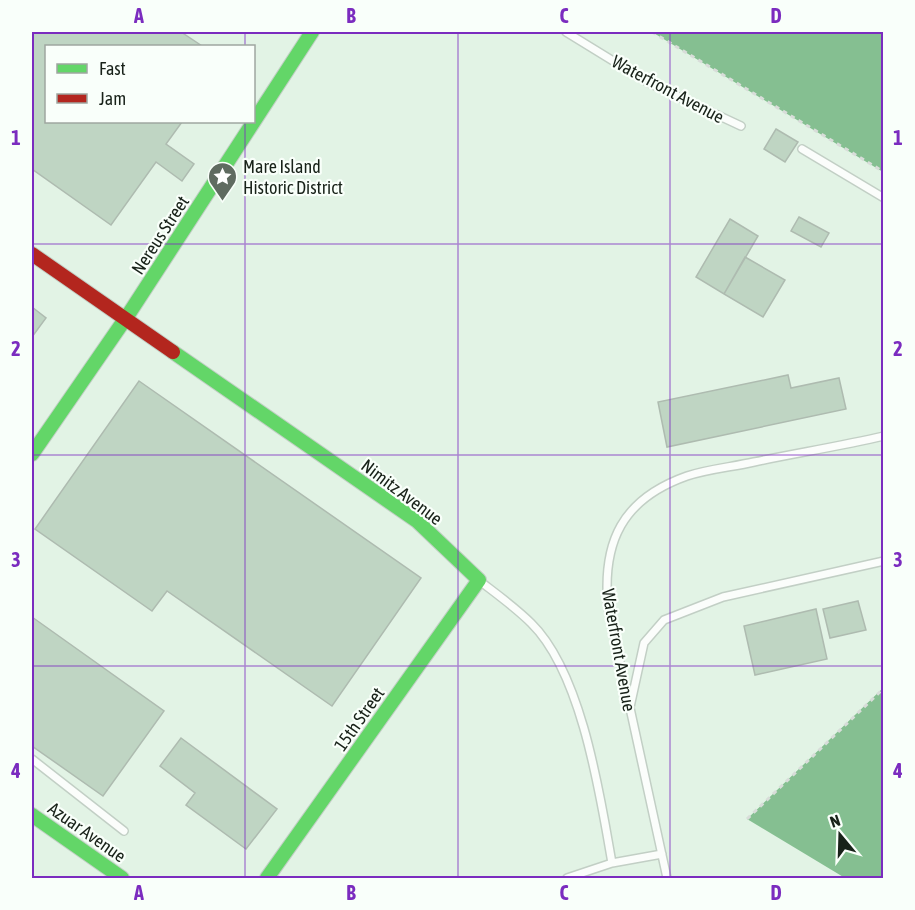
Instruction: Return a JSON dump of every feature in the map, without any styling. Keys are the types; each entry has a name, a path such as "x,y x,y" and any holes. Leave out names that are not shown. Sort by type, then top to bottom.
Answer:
{"street":[{"name":"Nereus Street","path":"255,119 312,32"},
{"name":"Nereus Street","path":"32,454 125,319 253,123"},
{"name":"Nimitz Avenue","path":"32,254 417,521 479,580"},
{"name":"15th Street","path":"267,879 479,580"},
{"name":"Azuar Avenue","path":"32,815 122,879"}],"lane":[{"name":"Waterfront Avenue","path":"566,32 649,83 741,126"},
{"path":"802,149 884,198"},
{"name":"Waterfront Avenue","path":"668,879 629,710 606,583 608,552 622,522 639,502 687,476 884,436"},
{"path":"629,710 644,642 664,620 723,597 884,561"},
{"name":"Nimitz Avenue","path":"479,580 532,624 553,653 570,688 594,764 612,863"},
{"path":"32,759 124,831"},
{"path":"567,879 612,863 662,854"}],"path":[{"path":"652,32 884,172"},
{"path":"747,819 884,688"}],"shaded area":[{"path":"652,32 883,32 883,172"},
{"path":"883,688 883,878 845,878 747,819"}],"building":[{"path":"32,32 181,32 200,45 45,45 45,123 181,123 166,144 194,164 182,181 156,162 111,225 32,169"},
{"path":"776,129 798,142 785,162 764,149"},
{"path":"799,217 829,233 821,247 791,231"},
{"path":"730,219 758,236 724,294 696,277"},
{"path":"745,257 785,280 763,317 724,294"},
{"path":"32,307 46,318 32,337"},
{"path":"788,375 791,388 839,378 846,409 667,447 658,402"},
{"path":"139,381 421,578 332,706 167,591 152,611 35,529"},
{"path":"858,601 866,630 830,638 823,609"},
{"path":"816,609 827,659 755,675 744,626"},
{"path":"32,617 164,711 103,796 32,746"},
{"path":"181,738 277,809 246,849 186,805 195,793 160,766"}],"traffic: fast":[{"path":"255,120 312,32"},
{"path":"32,454 130,312 253,123"},
{"path":"173,352 417,521 479,580 267,878"},
{"path":"32,815 122,878"}],"traffic: jam":[{"path":"32,254 173,352"}],"place":[{"name":"Mare Island Historic District","path":"222,202"}]}
